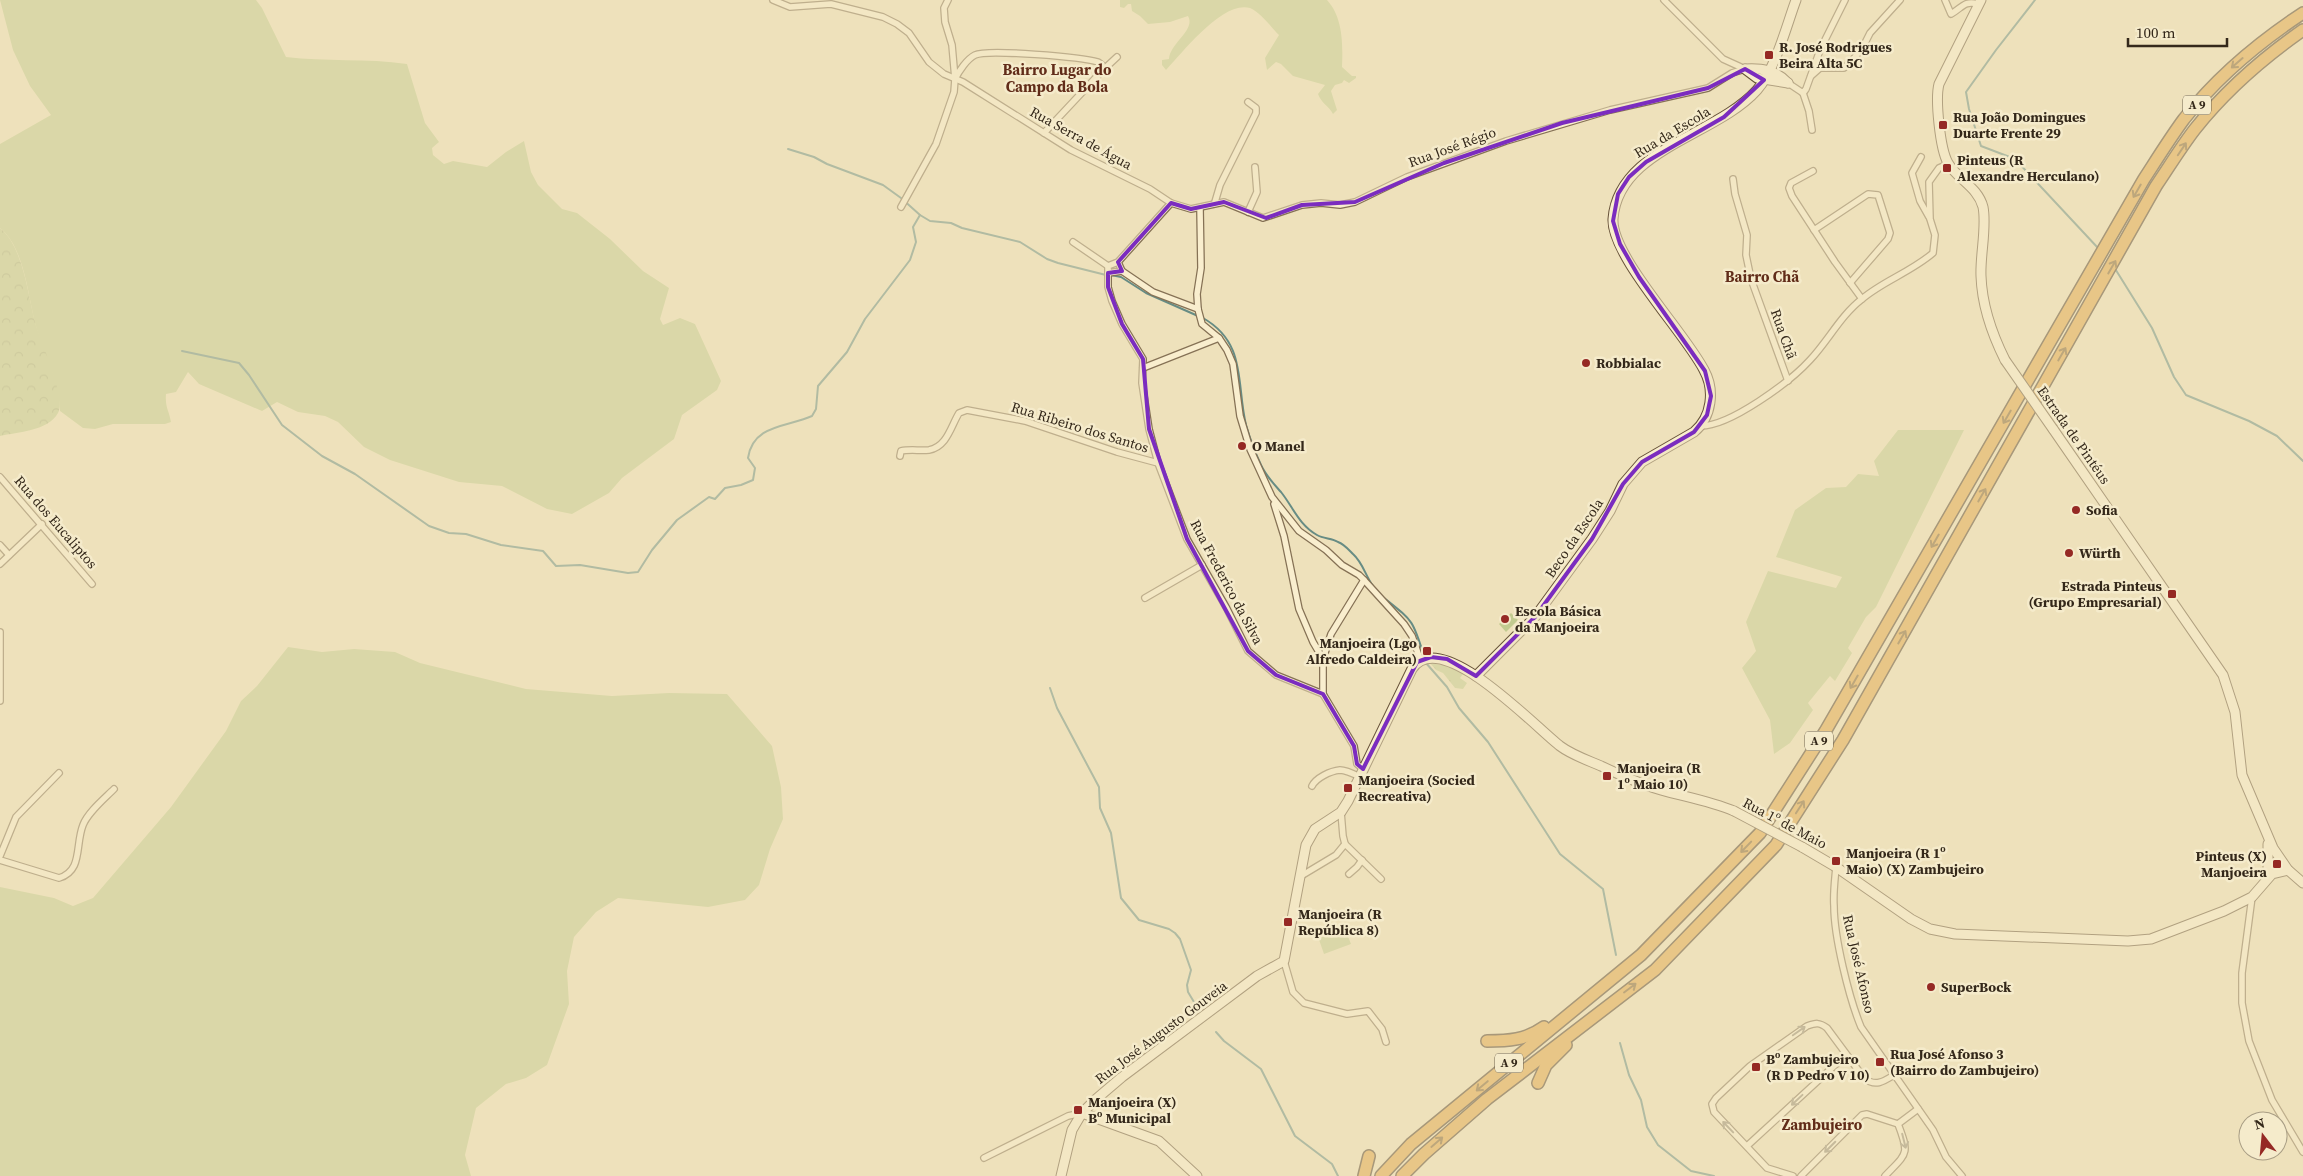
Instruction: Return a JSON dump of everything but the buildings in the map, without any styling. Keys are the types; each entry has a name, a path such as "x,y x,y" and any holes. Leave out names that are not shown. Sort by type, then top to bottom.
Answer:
{"highway":[{"name":"A 9","path":"1381,1176 1411,1144 1641,955 1760,833 1826,730 2144,179 2185,119 2228,70 2271,34 2303,12"},
{"name":"A 9","path":"1402,1176 1487,1098 1655,970 1776,845 1843,740 2130,236 2156,186 2195,129 2238,81 2303,30"},
{"path":"1487,1041 1517,1040 1535,1034 1593,994"},
{"path":"1538,1083 1546,1065 1598,1012"},
{"path":"1364,1176 1369,1156"}],"street":[{"name":"Rua Serra de Água","path":"772,0 790,7 832,4 882,17 897,24 909,33 929,62 944,74 1071,150 1150,189 1170,203"},
{"path":"901,207 936,144 954,92 955,79 952,45 945,22 944,8 948,0"},
{"path":"1664,0 1723,59 1745,69 1753,76 1764,80 1788,83"},
{"name":"Rua da Escola","path":"1701,426 1707,415 1711,396 1705,371 1639,277 1620,244 1613,220 1618,194 1629,177 1646,162 1724,117 1748,99 1769,71 1796,0"},
{"path":"1803,93 1812,76 1820,50 1845,0"},
{"path":"1812,76 1820,68 1844,68 1851,62 1863,47 1870,33 1900,0"},
{"path":"1930,219 1929,182 1939,168 1948,164 1944,153 1936,96 1938,84 1979,2 1970,1 1964,3 1951,14 1948,12 1944,0"},
{"path":"955,79 970,58 981,54 1046,56 1094,61 1102,65 1103,70"},
{"path":"1044,133 1116,56"},
{"path":"1745,69 1757,68 1777,74 1803,93 1809,111 1812,130"},
{"name":"Rua José Régio","path":"1215,202 1224,202 1266,218 1302,205 1355,202 1407,177 1506,141 1602,112 1708,88 1732,73 1745,69"},
{"path":"1073,242 1108,266 1118,262 1170,203 1191,209 1200,208 1215,202 1220,185 1256,113 1256,108 1248,102"},
{"path":"1701,426 1711,426 1728,419 1788,381 1811,360 1862,299 1922,262 1933,253 1935,235 1930,219 1920,201 1912,173 1921,157"},
{"name":"Estrada de Pintéus","path":"1948,164 1977,194 1983,207 1981,277 1984,306 1992,333 2005,360 2223,674 2235,712 2242,775 2267,836 2288,870 2303,883"},
{"path":"1248,212 1257,192 1255,167"},
{"path":"1812,171 1791,183 1789,188 1792,196 1862,299"},
{"name":"Rua Chã","path":"1733,179 1735,194 1747,235 1746,255 1751,280 1788,381"},
{"path":"1814,230 1868,194 1878,196 1890,233 1888,239 1850,283"},
{"path":"1200,208 1201,268 1197,294 1199,314 1202,324 1219,338 1233,364 1240,416 1250,449 1272,497 1284,536 1299,609 1313,642 1323,659"},
{"path":"1118,262 1122,271 1153,292 1199,314"},
{"name":"Rua Frederico da Silva","path":"1108,266 1107,275 1112,301 1122,324 1140,353 1144,368 1142,383 1148,420 1158,463 1187,540 1226,607 1248,652 1254,659 1276,675 1323,694"},
{"path":"1107,275 1122,271"},
{"path":"1144,368 1219,338"},
{"name":"Rua Ribeiro dos Santos","path":"900,456 901,451 931,450 939,446 945,441 959,413 967,410 1025,421 1117,452 1158,463"},
{"name":"Beco da Escola","path":"1476,676 1535,617 1592,539 1610,511 1623,484 1642,462 1701,426"},
{"name":"Rua dos Eucaliptos","path":"0,477 92,584"},
{"path":"1272,497 1299,531 1326,550 1342,566 1359,575 1404,624 1412,636 1420,660 1412,669 1341,812 1315,829 1306,845 1284,961 1297,998 1304,1003 1347,1014 1368,1011 1382,1029 1386,1042"},
{"path":"0,564 42,524"},
{"path":"0,545 9,555"},
{"path":"1145,598 1202,565"},
{"path":"1361,773 1354,746 1323,694 1323,659 1331,634 1364,580"},
{"path":"0,632 0,702"},
{"name":"Rua 1º de Maio","path":"1420,660 1431,657 1447,659 1476,676 1562,747 1584,759 1658,789 1714,803 1734,812 1836,867 1912,919 1930,929 1955,934 2128,941 2151,939 2182,928 2252,897 2268,877"},
{"path":"1312,786 1314,781 1340,770 1361,773"},
{"path":"59,773 16,817 0,858 59,878 67,876 74,870 84,824 114,789"},
{"path":"1341,812 1345,844 1381,879"},
{"path":"2267,836 2269,853 2268,877"},
{"path":"1300,876 1336,854 1345,844"},
{"path":"1349,874 1362,860"},
{"name":"Rua José Afonso","path":"1836,867 1834,906 1838,941 1856,1013 1862,1027 1933,1130 1946,1157 1962,1176"},
{"path":"2268,877 2276,872 2288,870"},
{"path":"2252,897 2242,973 2242,1003 2249,1041 2272,1100 2303,1152"},
{"name":"Rua José Augusto Gouveia","path":"1061,1176 1072,1130 1082,1113 1122,1077 1257,976 1284,961"},
{"path":"1793,1176 1767,1168 1712,1108 1716,1098 1750,1066 1807,1026 1815,1023 1821,1023 1827,1028 1846,1055 1870,1083 1877,1084 1894,1074"},
{"path":"1747,1146 1846,1055"},
{"path":"1898,1124 1918,1109"},
{"path":"984,1158 1068,1116 1082,1113 1159,1141 1197,1176"},
{"path":"1801,1176 1862,1115 1867,1114 1898,1124"},
{"path":"1885,1176 1905,1156 1906,1145 1898,1124"}],"highlighted area":[{"path":"1745,69 1764,80 1724,117 1646,162 1629,177 1618,194 1613,221 1620,244 1639,277 1705,371 1711,396 1707,415 1694,432 1642,462 1623,484 1592,539 1535,617 1476,676 1447,659 1431,657 1417,662 1363,769 1357,764 1354,746 1323,694 1276,675 1248,651 1187,539 1149,429 1143,359 1122,324 1108,287 1108,273 1122,271 1118,262 1171,203 1191,209 1224,202 1266,218 1302,205 1355,202 1444,163 1562,123 1708,88"}],"green space":[{"path":"0,0 256,0 262,8 286,57 407,64 425,123 439,142 432,148 433,155 444,164 453,161 487,167 524,141 531,172 538,185 562,209 577,213 610,239 643,271 669,288 660,319 663,325 680,318 695,324 721,381 717,390 682,415 674,439 622,478 609,493 572,514 547,509 502,486 459,482 390,460 364,447 338,422 325,416 298,412 277,402 262,411 199,384 188,372 176,392 166,394 171,422 165,424 113,424 95,429 83,428 60,411 57,388 38,334 20,259 8,236 0,228 0,144 51,115 30,86 13,50"},
{"path":"1120,0 1327,0 1339,23 1342,41 1342,67 1352,76 1356,76 1356,78 1349,83 1344,80 1342,83 1335,85 1331,91 1337,110 1333,114 1318,94 1325,85 1293,76 1281,64 1276,62 1267,70 1265,58 1279,35 1262,17 1250,8 1239,8 1216,19 1193,40 1166,70 1162,65 1162,60 1169,59 1170,53 1186,32 1190,21 1188,16 1170,22 1148,24 1132,11 1131,4 1124,8 1120,7"},
{"path":"0,228 8,236 19,259 35,322 56,383 60,406 58,413 47,424 32,430 0,436"},
{"path":"1898,430 1964,430 1876,607 1866,617 1848,648 1852,653 1835,681 1830,676 1808,703 1813,710 1790,743 1774,754 1770,720 1742,668 1756,651 1746,622 1768,571 1836,588 1842,577 1776,557 1795,510 1826,488 1846,487 1858,474 1879,476 1874,461"},
{"path":"1511,613 1518,620 1506,632 1499,624"},
{"path":"288,647 322,652 354,649 395,652 420,663 526,689 612,696 669,693 727,694 772,746 781,787 783,819 770,849 759,885 745,900 708,907 618,898 596,912 574,937 567,971 569,1004 547,1065 526,1078 506,1084 476,1108 465,1155 471,1176 0,1176 0,887 54,898 73,906 93,898 171,807 226,731 241,701 257,686"},
{"path":"1430,663 1453,667 1463,674 1460,678 1467,683 1463,689 1455,688 1443,673 1436,670"},
{"path":"1343,924 1351,944 1324,954 1317,934"}],"waterway":[{"path":"2035,0 1966,92 1969,109 1981,146 2015,159 2098,248"},
{"path":"788,149 814,157 827,164 883,185 930,221 951,223 962,228 1020,242 1047,259 1106,275"},
{"path":"182,351 239,363 282,425 322,456 355,474 429,526 449,533 466,534 501,545 543,551 556,566 580,565 628,573 638,572 652,550 677,520 709,497 715,499 725,488 741,485 753,480 755,468 748,458 751,447 757,439 773,428 812,416 816,409 818,386 847,352 865,319 910,260 916,242 913,227 920,215"},
{"path":"2114,267 2152,328 2174,377 2186,395 2249,421 2277,436 2303,461"},
{"path":"1111,275 1121,277 1146,293 1198,316"},
{"path":"1203,318 1217,328 1227,339 1233,352 1240,379 1246,425 1265,473 1305,526 1317,535 1336,541 1346,547 1359,561 1373,586"},
{"path":"1384,598 1411,622 1424,656"},
{"path":"1426,663 1447,687 1459,708 1488,742 1560,854 1603,889 1616,955"},
{"path":"1050,688 1057,708 1099,787 1100,808 1111,833 1121,898 1139,920 1169,929 1180,939 1191,970 1187,985 1188,992 1200,1012"},
{"path":"1216,1032 1224,1041 1261,1069 1295,1136 1332,1164 1338,1176"},
{"path":"1620,1043 1629,1075 1641,1100 1647,1127 1658,1145 1691,1171 1714,1176"}],"place":[{"name":"R. José Rodrigues Beira Alta 5C","path":"1769,55"},
{"name":"Rua João Domingues Duarte Frente 29","path":"1943,125"},
{"name":"Pinteus (R Alexandre Herculano)","path":"1947,168"},
{"name":"Robbialac","path":"1586,363"},
{"name":"O Manel","path":"1242,446"},
{"name":"Sofia","path":"2076,510"},
{"name":"Würth","path":"2069,553"},
{"name":"Estrada Pinteus (Grupo Empresarial)","path":"2172,594"},
{"name":"Escola Básica da Manjoeira","path":"1505,619"},
{"name":"Manjoeira (Lgo Alfredo Caldeira)","path":"1427,651"},
{"name":"Manjoeira (R 1º Maio 10)","path":"1607,776"},
{"name":"Manjoeira (Socied Recreativa)","path":"1348,788"},
{"name":"Manjoeira (R 1º Maio) (X) Zambujeiro","path":"1836,861"},
{"name":"Pinteus (X) Manjoeira","path":"2277,864"},
{"name":"Manjoeira (R República 8)","path":"1288,922"},
{"name":"SuperBock","path":"1931,987"},
{"name":"Rua José Afonso 3 (Bairro do Zambujeiro)","path":"1880,1062"},
{"name":"Bº Zambujeiro (R D Pedro V 10)","path":"1756,1067"},
{"name":"Manjoeira (X) Bº Municipal","path":"1078,1110"}],"district":[{"name":"Bairro Lugar do Campo da Bola","path":"1057,78"},
{"name":"Bairro Chã","path":"1762,277"},
{"name":"Zambujeiro","path":"1822,1125"}]}
